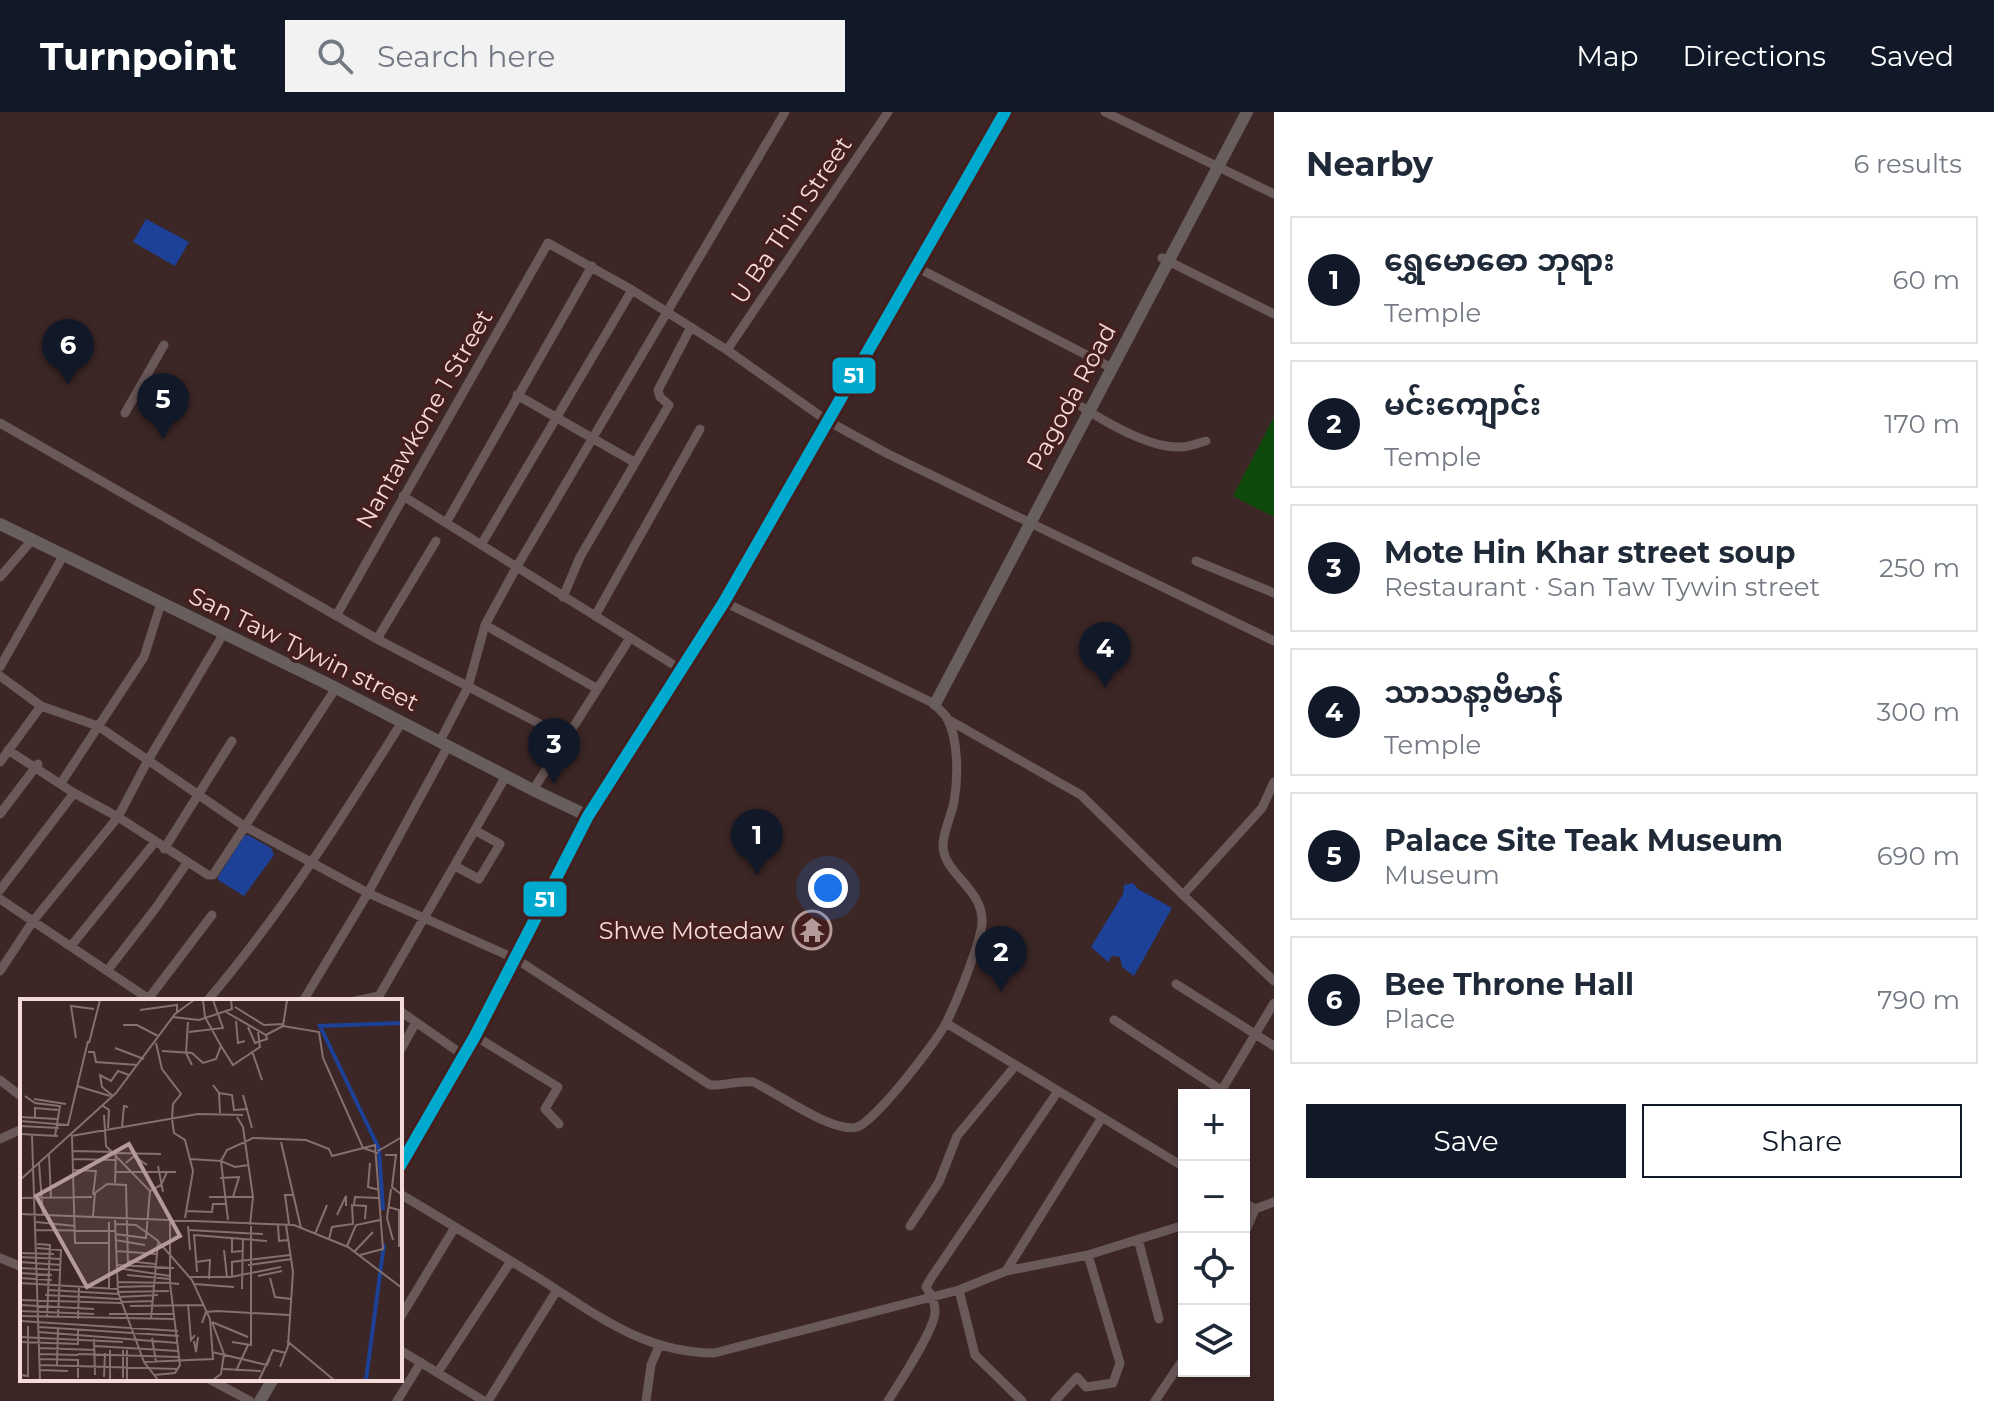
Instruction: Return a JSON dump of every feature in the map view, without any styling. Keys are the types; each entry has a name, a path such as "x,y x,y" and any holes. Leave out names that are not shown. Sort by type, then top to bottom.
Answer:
{"street":[{"path":"304,999 368,893 444,744 468,687 485,625 785,112"},
{"name":"U Ba Thin Street","path":"727,350 888,112"},
{"path":"402,1162 475,1036 588,816 724,602 1005,112"},
{"path":"1105,112 1274,194"},
{"name":"Pagoda Road","path":"932,703 1240,112"},
{"name":"Pagoda Road","path":"1214,166 1247,112"},
{"name":"Nantawkone 1 Street","path":"336,616 548,243 592,266"},
{"path":"1165,260 1274,314"},
{"path":"446,523 592,266 727,350 826,420 888,454 1274,641"},
{"path":"916,267 1106,365"},
{"path":"481,545 632,290"},
{"name":"Pagoda Road","path":"1086,409 1106,365 1143,302"},
{"path":"563,597 580,557 669,405 660,397 658,390 691,327"},
{"path":"125,413 164,345"},
{"path":"517,395 634,462"},
{"path":"1086,409 1165,446 1183,448 1206,441"},
{"path":"0,423 377,639 565,737"},
{"path":"595,616 700,429"},
{"path":"403,496 682,670"},
{"name":"San Taw Tywin street","path":"0,524 336,688 588,816"},
{"path":"0,577 32,540"},
{"path":"377,639 436,541"},
{"path":"0,667 63,556"},
{"path":"1196,561 1274,593"},
{"path":"724,602 932,703 947,719 1081,795 1274,981"},
{"path":"61,783 144,657 161,603"},
{"path":"485,625 596,688"},
{"path":"0,971 4,957 118,817 224,633"},
{"path":"533,790 630,638"},
{"path":"0,676 41,706 98,726 244,826 368,893 516,959 710,1085 721,1086 739,1080 753,1082 837,1127 858,1127 876,1116 946,1023 982,922 979,903 970,887 946,861 943,845 954,800 955,750 947,719"},
{"path":"8,750 38,764 74,793 118,817 187,863 213,875 336,688"},
{"path":"0,762 41,706"},
{"path":"209,999 241,962 314,862 402,722"},
{"path":"71,946 160,845 232,741"},
{"path":"0,814 38,764"},
{"path":"382,998 506,776"},
{"path":"1183,895 1262,808 1274,782"},
{"path":"0,890 74,793"},
{"path":"455,866 479,879 500,844 476,831"},
{"path":"107,971 187,863"},
{"path":"0,899 149,999"},
{"path":"151,999 212,915"},
{"path":"1176,984 1274,1046"},
{"path":"1222,1089 1274,1003"},
{"path":"402,1012 463,1055"},
{"path":"1114,1020 1214,1089"},
{"path":"402,1047 416,1022"},
{"path":"946,1023 1178,1163"},
{"path":"475,1036 558,1087 545,1109 559,1124"},
{"path":"910,1226 939,1182 957,1136 1015,1066"},
{"path":"0,1080 20,1095"},
{"path":"888,1401 925,1339 936,1313 926,1287 1058,1091"},
{"path":"1006,1271 1101,1119"},
{"path":"0,1139 20,1130"},
{"path":"1250,1209 1271,1203 1274,1193"},
{"path":"402,1195 594,1316 659,1346 692,1353 714,1353 865,1316 959,1290 1006,1271 1088,1255 1178,1227"},
{"path":"1250,1206 1255,1209"},
{"path":"1245,1233 1255,1209"},
{"path":"402,1315 455,1227"},
{"path":"1138,1239 1159,1319"},
{"path":"1055,1401 1077,1377 1086,1387 1113,1383 1120,1363 1088,1255"},
{"path":"0,1258 20,1266"},
{"path":"438,1372 511,1261"},
{"path":"402,1351 486,1401 557,1290"},
{"path":"959,1290 975,1355 1022,1401"},
{"path":"646,1401 651,1365 659,1346"},
{"path":"397,1401 421,1362"},
{"path":"1155,1401 1178,1367"},
{"path":"213,1381 250,1401"},
{"path":"260,1401 272,1381"}],"green space":[{"path":"1274,417 1274,517 1233,496"}],"water":[{"path":"146,219 189,242 175,266 133,242"},
{"path":"248,835 271,848 274,855 244,896 218,880 218,877 244,836"},
{"path":"1133,883 1172,908 1134,976 1122,967 1120,957 1112,956 1108,962 1091,947 1123,894 1124,885"}],"transit line":[{"name":"51","path":"402,1163 475,1036 588,816 724,602 1005,112"}],"place":[{"name":"Bee Throne Hall","path":"68,385"},
{"name":"Palace Site Teak Museum","path":"163,439"},
{"name":"သာသနာ့ဗိမာန်","path":"1105,688"},
{"name":"Mote Hin Khar street soup","path":"554,784"},
{"name":"ရွှေမောဓော ဘုရား","path":"757,875"},
{"name":"Shwe Motedaw","path":"812,930"},
{"name":"မင်းကျောင်း","path":"1001,992"}]}
